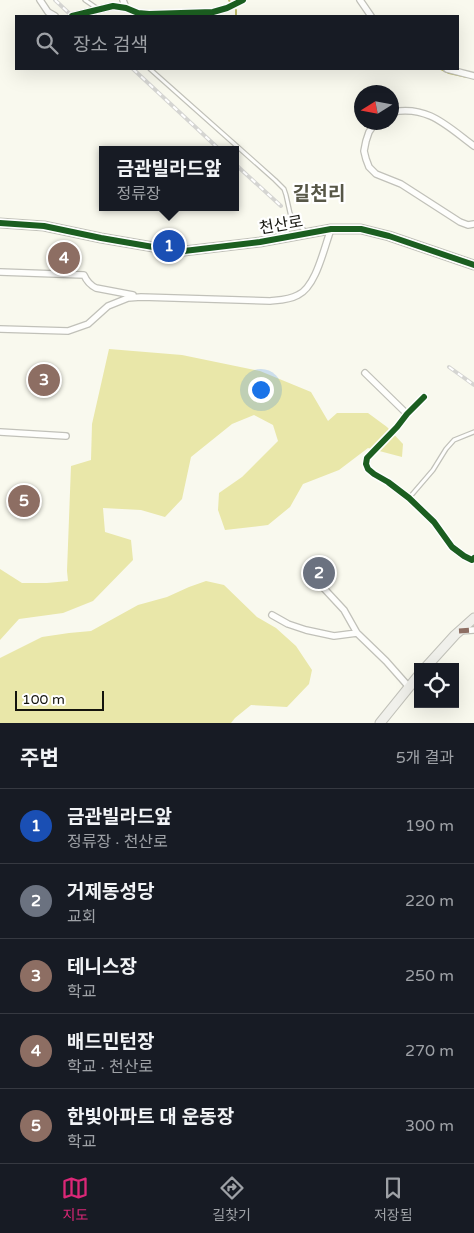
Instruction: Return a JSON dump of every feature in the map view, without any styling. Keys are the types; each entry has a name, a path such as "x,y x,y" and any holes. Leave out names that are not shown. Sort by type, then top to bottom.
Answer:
{"street":[{"path":"40,0 48,12 53,15"},
{"path":"123,0 126,8"},
{"path":"76,15 113,6 149,14 213,12 243,0"},
{"path":"360,0 370,15"},
{"path":"451,70 474,76"},
{"path":"399,111 411,110 433,116 474,146"},
{"path":"370,130 364,151 369,167 376,174 401,184 460,222 468,225 474,224"},
{"name":"천산로","path":"0,223 44,226 111,240 184,251 260,242 331,229 361,229 389,236 474,265"},
{"path":"0,329 68,332 88,324 108,306 128,298 284,300 293,298 305,291 314,278 331,229"},
{"path":"0,272 84,275 91,285 96,288 141,297"},
{"path":"365,374 407,414"},
{"path":"424,397 367,458 366,464 368,469 409,498 434,522 452,547 464,556 472,560 474,558"},
{"path":"0,432 66,436"},
{"path":"318,582 344,610 357,633 409,686"},
{"path":"272,615 288,624 324,634 334,636 357,633"},
{"path":"430,663 459,631 474,618"},
{"path":"459,631 474,630"},
{"path":"380,723 414,680"}],"lane":[{"path":"85,0 98,9"},
{"path":"151,70 237,146"},
{"path":"239,148 284,190 293,219 307,233"},
{"path":"409,498 433,470 454,440 474,432"}],"shaded area":[{"path":"109,349 182,355 260,371 311,392 328,421 337,413 368,413 387,427 403,444 402,457 368,448 339,470 303,484 290,507 268,525 225,530 218,510 219,493 242,477 278,441 273,425 254,415 232,424 191,457 182,499 165,517 141,510 103,508 105,532 131,540 133,560 93,601 63,613 19,619 0,640 0,569 22,583 68,581 71,466 91,460 92,424"},
{"path":"206,581 224,585 257,617 276,628 296,646 312,670 309,684 287,707 251,705 231,723 0,723 0,658 42,637 91,631 138,605 167,597"}],"waterway":[{"path":"236,10 236,15"},
{"path":"443,70 467,77"}],"railway":[{"path":"55,0 71,15"},
{"path":"134,70 216,146"},
{"path":"239,168 281,206"},
{"path":"449,367 474,385"}],"marked path":[{"path":"459,631 474,630"}],"cycle path":[{"path":"76,15 113,6 149,14 213,12 243,0"},
{"path":"0,223 44,226 101,238 184,251 260,242 331,229 361,229 389,236 474,265"},
{"path":"424,397 367,458 366,464 368,469 409,498 434,522 452,547 464,556 472,560 474,558"}],"place":[{"name":"금관빌라드앞","path":"169,246"},
{"name":"배드민턴장","path":"64,258"},
{"name":"테니스장","path":"44,380"},
{"name":"한빛아파트 대 운동장","path":"24,501"},
{"name":"거제동성당","path":"319,573"}],"district":[{"name":"길천리","path":"319,193"}]}
